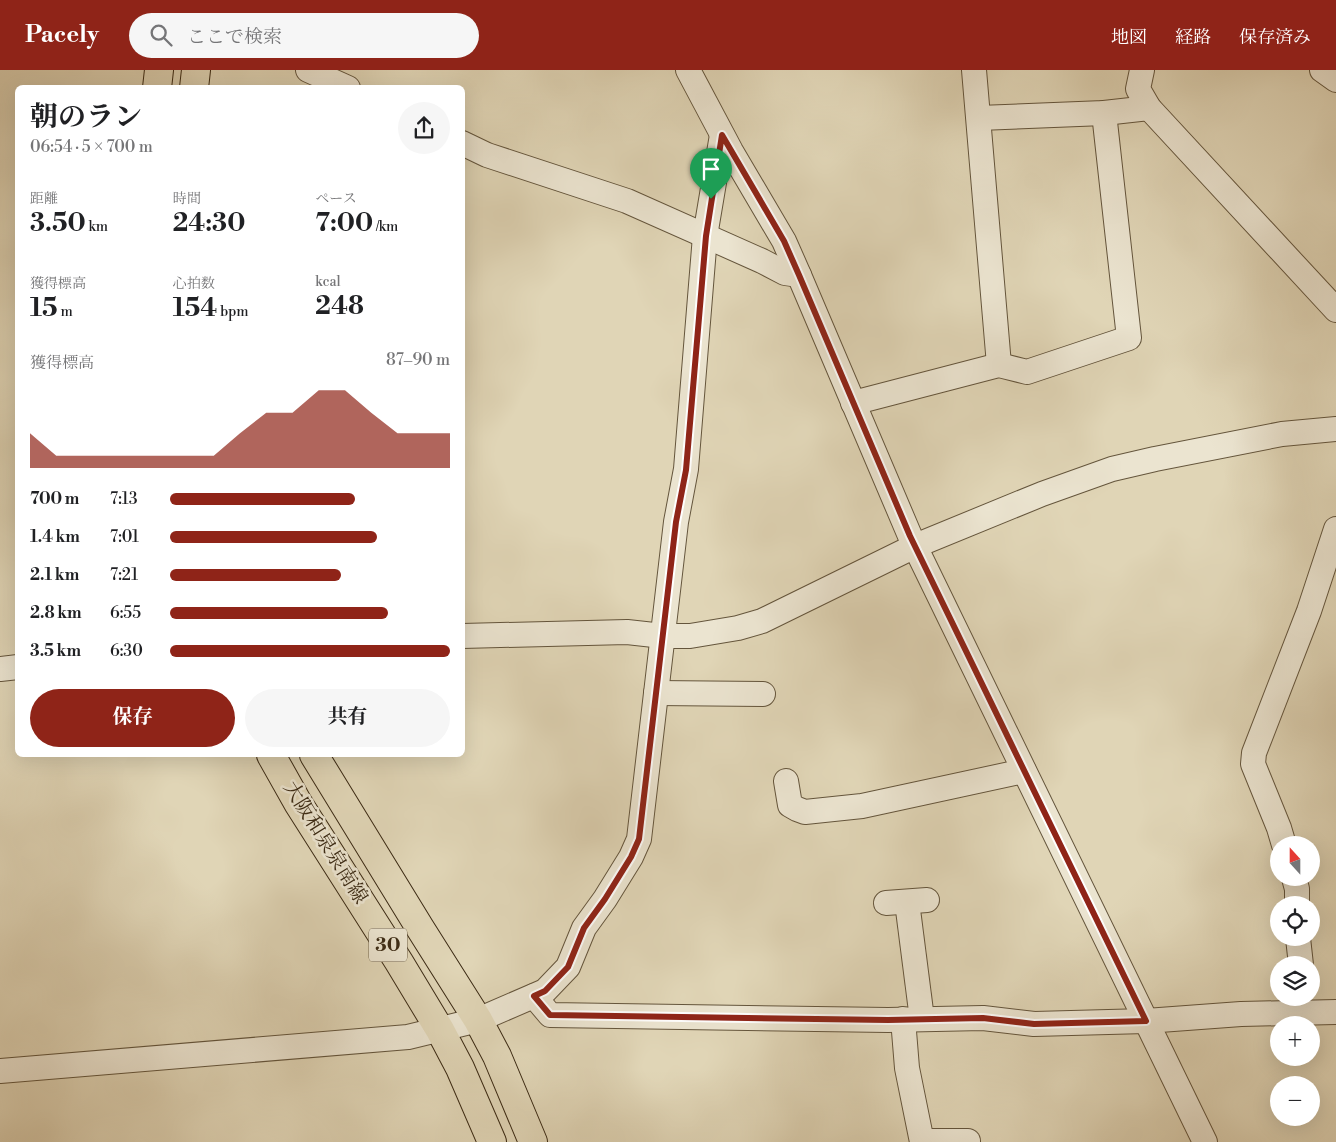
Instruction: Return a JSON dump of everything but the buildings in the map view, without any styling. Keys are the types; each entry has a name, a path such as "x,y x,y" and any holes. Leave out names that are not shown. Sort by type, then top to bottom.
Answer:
{"main road":[{"path":"157,85 159,70"},
{"path":"194,85 196,70"},
{"name":"大阪和泉泉南線","path":"272,757 298,803 440,1030 460,1068 492,1142"},
{"name":"大阪和泉泉南線","path":"315,757 414,920 478,1020 497,1056 533,1142"}],"street":[{"path":"308,70 341,85"},
{"path":"688,70 722,135 784,241 915,546 1205,1142"},
{"path":"974,70 999,365"},
{"path":"1142,70 1138,88 1149,108 1336,310"},
{"path":"1322,70 1336,80"},
{"path":"978,118 1104,113 1149,108"},
{"path":"853,402 999,365 1027,372 1129,338 1104,113"},
{"path":"0,1072 408,1037 478,1020 534,996 545,991 568,967 584,928 626,866 639,839 676,522 686,470 706,236 722,135"},
{"path":"465,144 488,155 628,202 785,273 799,275"},
{"path":"465,636 627,632 663,636 690,636 738,628 762,621 915,546 1042,494 1112,469 1282,434 1336,429"},
{"path":"1281,836 1253,764 1254,752 1309,611 1336,529"},
{"path":"0,669 15,667"},
{"path":"656,693 763,694"},
{"path":"786,781 790,805 805,812 862,806 1024,771"},
{"path":"907,902 912,1019 907,1068 922,1142 968,1140"},
{"path":"534,996 550,1015 983,1018 1034,1024 1146,1021 1241,1014 1298,1006"},
{"path":"1309,1006 1336,1012"}],"route":[{"path":"722,135 784,241 910,536 1146,1021 1034,1024 983,1018 888,1020 550,1015 534,996 545,991 568,967 584,928 605,899 631,857 639,839 676,522 686,470 706,236 711,199 722,135"}]}
